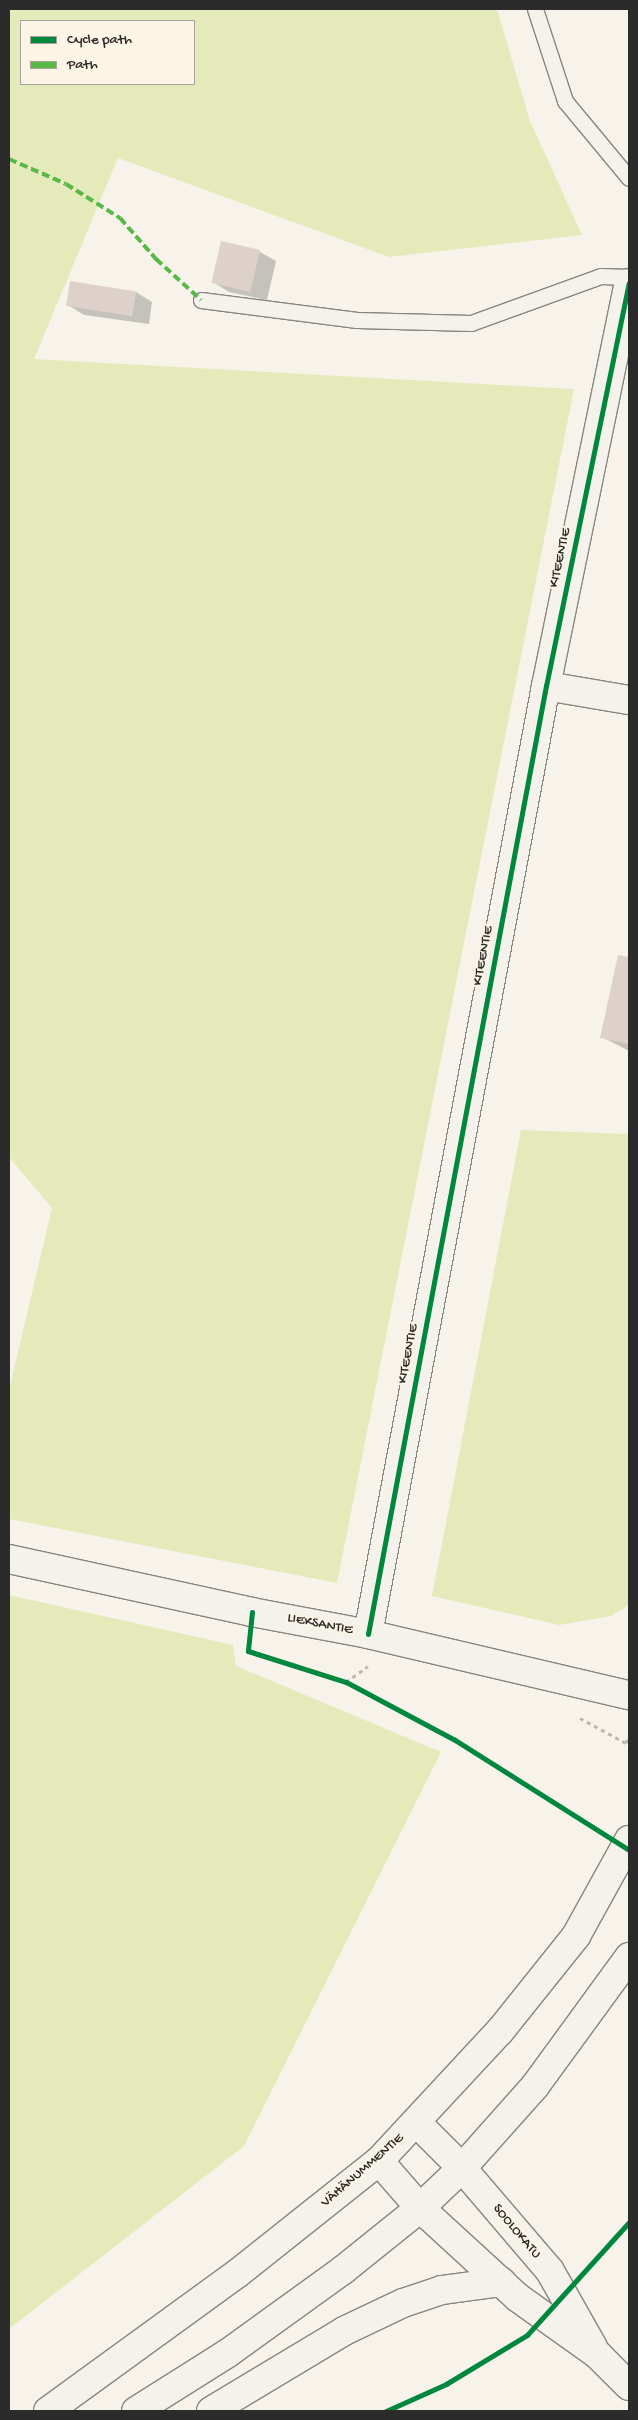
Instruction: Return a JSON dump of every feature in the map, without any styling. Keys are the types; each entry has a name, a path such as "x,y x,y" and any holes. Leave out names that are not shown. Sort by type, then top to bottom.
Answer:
{"street":[{"name":"KITEENTIE","path":"368,1634 546,686 629,283"},
{"path":"546,686 629,700"},
{"name":"LIEKSANTIE","path":"9,1559 252,1612 368,1634 629,1695"},
{"name":"VÄHÄNUMMENTIE","path":"48,2411 238,2273 379,2161 417,2123 500,2031 576,1936 629,1840"},
{"path":"136,2411 228,2353 343,2270 420,2208 462,2168 535,2086 629,1957"},
{"name":"SOOLOKATU","path":"417,2123 462,2168 550,2271 598,2355"},
{"name":"SOOLOKATU","path":"379,2161 420,2208 501,2282 598,2355 629,2386"},
{"path":"211,2411 344,2331 403,2302 442,2290 501,2282"}],"lane":[{"path":"535,9 565,101 629,178"},
{"path":"201,300 357,320 471,323 601,276 629,277"}],"path":[{"path":"338,1679 354,1686"}],"green space":[{"path":"9,9 497,9 530,121 582,235 389,257 118,158 34,359 574,389 337,1583 9,1519 9,1390 52,1208 9,1157"},
{"path":"521,1130 629,1134 629,1605 611,1616 559,1625 432,1596"},
{"path":"9,1595 233,1645 236,1666 441,1752 244,2146 9,2329"}],"building":[{"path":"221,241 260,250 250,292 211,283"},
{"path":"70,281 136,291 132,316 66,306"},
{"path":"618,955 629,957 629,1044 600,1038"}],"marked path":[{"path":"9,159 66,184 120,218 156,259 201,300"}],"cycle path":[{"path":"368,1634 546,686 629,283"},
{"path":"252,1612 248,1651 346,1682 455,1740 629,1850"},
{"path":"386,2411 446,2384 527,2335 629,2222"}]}
